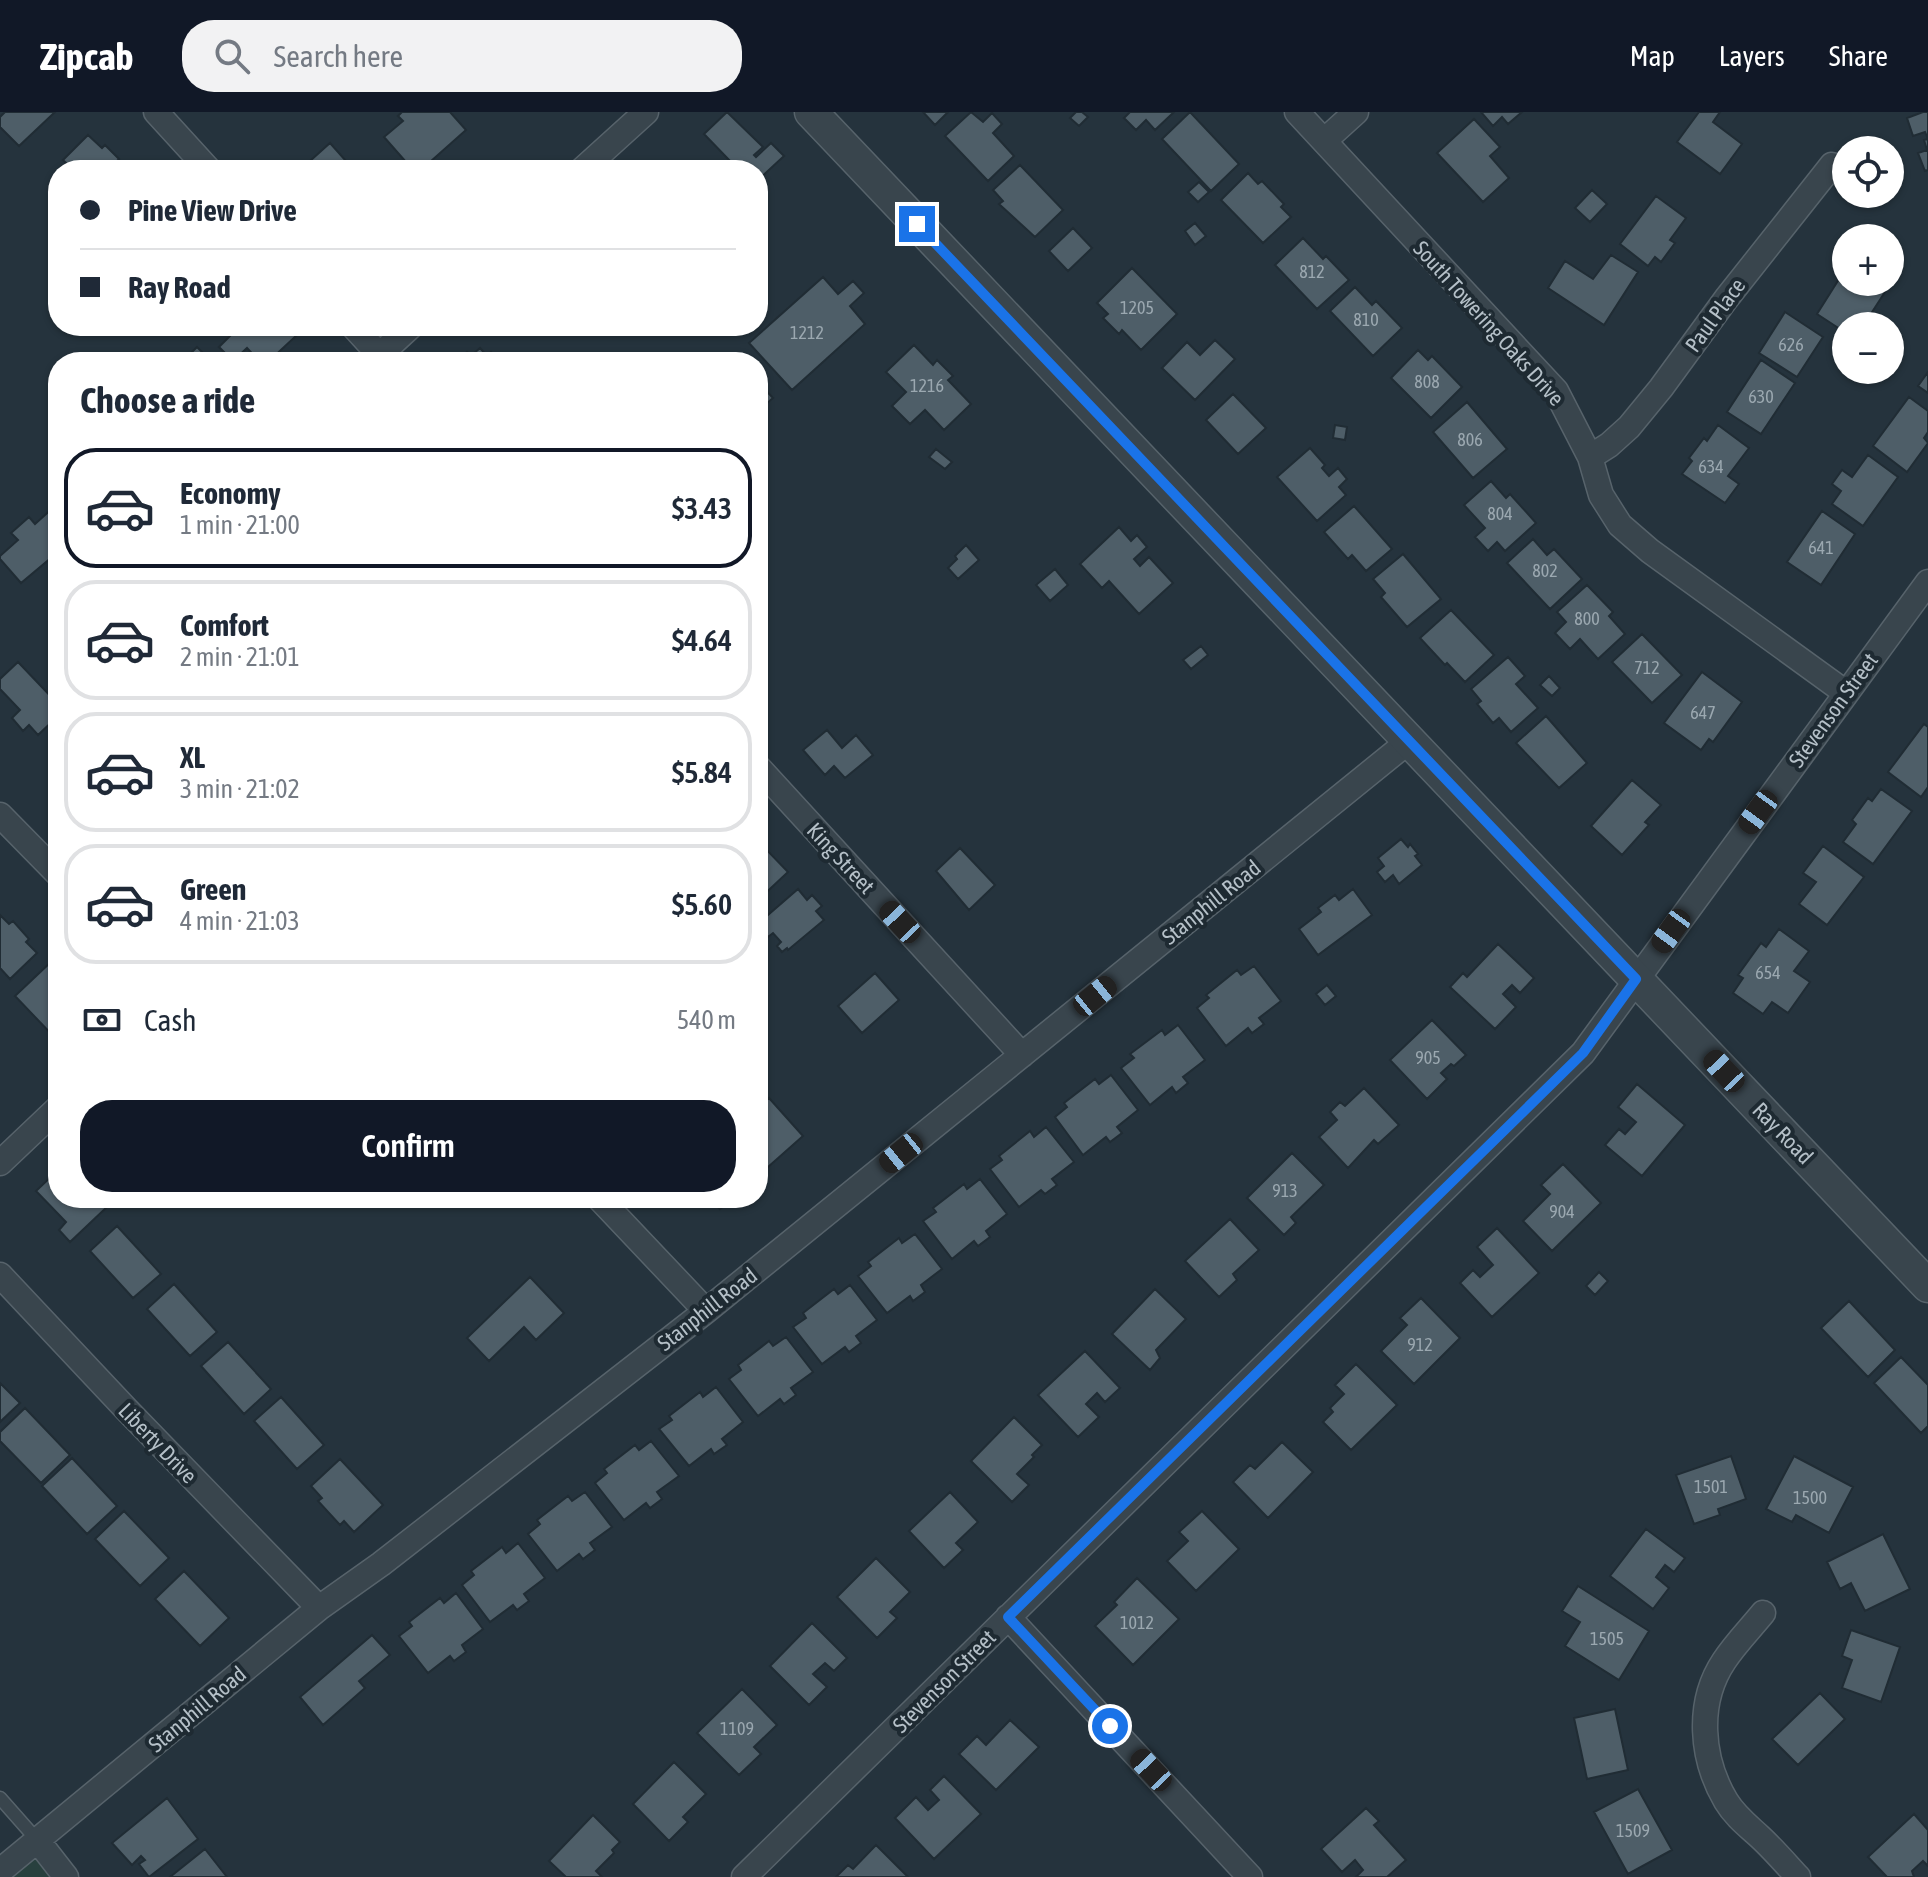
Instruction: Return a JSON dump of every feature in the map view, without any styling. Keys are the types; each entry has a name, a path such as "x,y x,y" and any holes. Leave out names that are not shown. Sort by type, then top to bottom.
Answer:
{"street":[{"path":"156,112 200,160"},
{"path":"593,160 646,112"},
{"name":"Ray Road","path":"811,112 1928,1286"},
{"name":"South Towering Oaks Drive","path":"1297,112 1556,391 1590,457 1601,495 1620,525 1650,551 1846,693"},
{"path":"1324,141 1356,112"},
{"name":"Paul Place","path":"1590,457 1629,427 1832,165"},
{"path":"361,336 373,352"},
{"path":"387,352 402,336"},
{"name":"Stevenson Street","path":"744,1877 1583,1053 1928,582"},
{"name":"Stanphill Road","path":"0,1871 319,1608 381,1564 706,1311 1409,741"},
{"name":"King Street","path":"768,778 1022,1055"},
{"path":"0,815 48,864"},
{"path":"0,1163 48,1117"},
{"path":"608,1208 706,1311"},
{"name":"Liberty Drive","path":"0,1275 319,1608"},
{"path":"1763,1613 1724,1660 1711,1685 1705,1712 1705,1739 1714,1776 1727,1802 1745,1825 1798,1877"},
{"path":"1008,1617 1250,1877"},
{"path":"38,1841 66,1877"}],"lane":[{"path":"0,1798 38,1841"}],"green space":[{"path":"38,1841 66,1877 0,1877"}],"building":[{"path":"5,112 55,112 19,146 0,127 0,117"},
{"path":"402,112 450,112 466,130 432,160 404,160 384,137 403,121 398,116"},
{"path":"727,112 763,147 754,155 756,157 771,143 784,156 768,171 768,160 729,160 704,134"},
{"path":"923,112 948,112 935,125"},
{"path":"971,112 983,122 992,113 1002,124 993,133 1014,156 988,181 945,136"},
{"path":"1076,112 1088,117 1079,126 1070,118"},
{"path":"1130,112 1174,112 1155,130 1146,120 1136,130 1124,118"},
{"path":"1190,112 1239,164 1211,191 1162,139"},
{"path":"1481,112 1522,112 1508,124 1502,117 1493,126"},
{"path":"1699,112 1720,112 1713,122 1742,144 1720,174 1677,142"},
{"path":"1928,112 1928,139 1925,132 1913,136 1907,118"},
{"path":"1474,119 1500,147 1490,156 1509,178 1483,202 1437,153"},
{"path":"88,135 102,148 105,145 119,159 118,160 63,160"},
{"path":"1928,139 1928,170 1925,171 1918,153 1927,150 1924,140"},
{"path":"330,143 345,160 311,160"},
{"path":"1020,165 1063,210 1035,237 999,204 1003,201 993,190"},
{"path":"1248,173 1258,184 1262,181 1284,204 1281,207 1291,217 1263,243 1221,200"},
{"path":"1199,182 1209,192 1198,202 1188,192"},
{"path":"1592,190 1607,204 1590,222 1575,208"},
{"path":"1656,196 1686,218 1670,240 1675,243 1661,262 1655,257 1648,266 1620,244"},
{"path":"1195,223 1206,236 1195,245 1185,231"},
{"path":"1073,228 1092,248 1068,271 1049,251"},
{"path":"1303,238 1349,280 1317,309 1275,265"},
{"path":"1611,255 1638,272 1604,325 1548,288 1565,261 1593,279"},
{"path":"1132,268 1177,314 1141,350 1122,330 1119,334 1103,318 1108,314 1097,303"},
{"path":"823,277 838,294 853,281 864,293 850,306 865,324 792,390 768,364 768,352 757,352 749,343 757,336 768,336 768,326"},
{"path":"1355,287 1372,305 1376,301 1402,328 1373,356 1330,311"},
{"path":"1832,290 1832,296 1882,296 1872,312 1832,312 1832,324 1817,314"},
{"path":"1785,312 1823,337 1797,377 1759,353"},
{"path":"230,336 296,336 279,352 251,352 247,348 243,352 224,352 219,347"},
{"path":"1215,340 1235,359 1195,400 1162,368 1187,342 1200,355"},
{"path":"914,345 933,365 937,360 953,376 948,380 971,404 944,430 925,410 910,424 892,406 906,392 886,372"},
{"path":"1418,350 1428,360 1432,356 1462,387 1431,418 1391,378"},
{"path":"1761,360 1795,383 1761,434 1727,412"},
{"path":"1928,372 1928,393 1918,386"},
{"path":"1233,394 1266,428 1238,454 1206,420"},
{"path":"1909,397 1928,411 1928,432 1924,438 1928,443 1907,472 1873,446"},
{"path":"1467,402 1507,449 1473,478 1433,432"},
{"path":"1335,425 1347,427 1345,440 1333,438"},
{"path":"1718,425 1749,448 1728,476 1739,484 1725,503 1682,474 1692,461 1689,458"},
{"path":"1310,448 1325,465 1322,468 1329,476 1338,468 1347,479 1339,487 1346,495 1317,521 1277,477"},
{"path":"936,449 952,462 945,469 929,457"},
{"path":"1868,455 1898,477 1863,526 1832,504 1841,491 1832,484 1842,470 1852,477"},
{"path":"1491,481 1506,498 1510,494 1536,523 1505,551 1497,542 1488,551 1475,537 1485,528 1464,505"},
{"path":"1354,506 1392,549 1366,571 1352,555 1348,559 1324,532"},
{"path":"1822,511 1855,534 1821,585 1787,562"},
{"path":"48,512 48,560 21,583 0,556 18,540 11,533 29,517 35,524"},
{"path":"1119,527 1131,541 1137,535 1147,547 1134,559 1140,566 1149,557 1173,583 1139,614 1109,581 1102,588 1080,564"},
{"path":"1533,539 1547,555 1554,549 1582,579 1550,609 1507,563"},
{"path":"966,545 979,560 958,579 948,568"},
{"path":"1403,554 1441,599 1407,627 1381,597 1385,593 1373,579"},
{"path":"1055,569 1068,585 1050,601 1036,585"},
{"path":"1587,585 1613,612 1609,616 1625,634 1598,659 1580,639 1570,649 1555,633 1566,622 1557,612"},
{"path":"1451,610 1494,655 1465,682 1420,638"},
{"path":"1642,634 1682,675 1652,703 1612,662"},
{"path":"1201,646 1208,655 1191,669 1183,660"},
{"path":"1508,657 1525,676 1516,684 1538,708 1511,732 1499,718 1493,723 1477,704 1481,701 1471,689"},
{"path":"18,662 48,694 48,726 38,735 29,725 23,731 12,718 20,710 0,689 0,679"},
{"path":"1702,672 1742,702 1713,742 1709,739 1701,750 1664,723"},
{"path":"1549,676 1560,688 1552,696 1540,685"},
{"path":"1546,716 1587,763 1559,788 1516,743"},
{"path":"1924,724 1928,727 1928,787 1921,797 1888,772"},
{"path":"827,730 842,748 856,735 873,755 845,778 834,766 825,775 803,750"},
{"path":"1632,780 1661,805 1645,822 1649,825 1622,855 1591,826"},
{"path":"1881,789 1912,811 1873,864 1843,842 1856,824 1852,820 1868,798 1872,801"},
{"path":"1401,839 1408,847 1410,844 1422,865 1399,884 1393,875 1385,882 1377,872 1384,866 1378,858"},
{"path":"1823,846 1864,877 1827,925 1799,904 1816,882 1803,873"},
{"path":"960,848 995,885 969,910 936,871"},
{"path":"768,851 788,872 768,891"},
{"path":"798,889 807,900 812,895 822,906 816,911 824,920 782,952 777,946 781,942 773,933 768,937 768,915"},
{"path":"1353,889 1372,915 1318,955 1299,929 1321,912 1318,908 1335,895 1339,900"},
{"path":"0,915 9,924 13,921 37,953 10,979 0,968"},
{"path":"1779,929 1809,951 1794,971 1810,982 1788,1013 1772,1002 1763,1014 1733,993 1743,978 1738,975 1761,943 1766,947"},
{"path":"1498,944 1534,978 1520,993 1512,985 1503,994 1516,1007 1495,1029 1450,987 1463,973 1467,977"},
{"path":"48,965 48,1031 15,996"},
{"path":"1254,966 1281,1001 1259,1018 1264,1024 1252,1033 1248,1028 1226,1046 1197,1008 1209,998 1206,995 1237,970 1241,975"},
{"path":"875,973 899,1000 862,1033 838,1006"},
{"path":"1327,985 1336,996 1325,1005 1316,994"},
{"path":"1432,1020 1466,1055 1441,1073 1447,1079 1427,1099 1390,1060"},
{"path":"1178,1025 1205,1060 1183,1077 1188,1083 1176,1093 1172,1087 1150,1105 1121,1068 1134,1058 1130,1054 1162,1030 1165,1035"},
{"path":"1111,1075 1138,1110 1117,1127 1122,1133 1110,1142 1106,1137 1083,1155 1055,1117 1067,1107 1064,1103 1095,1079 1099,1084"},
{"path":"1637,1084 1685,1125 1642,1176 1605,1145 1619,1129 1625,1134 1636,1122 1618,1107"},
{"path":"1364,1088 1399,1125 1378,1144 1374,1140 1348,1168 1319,1137 1337,1120 1330,1112 1340,1102 1345,1106"},
{"path":"768,1099 803,1136 768,1167"},
{"path":"1046,1127 1074,1162 1052,1179 1057,1185 1045,1194 1041,1190 1019,1207 990,1169 1002,1160 999,1156 1030,1131 1034,1137"},
{"path":"1292,1153 1324,1185 1291,1217 1296,1223 1284,1235 1247,1198"},
{"path":"1563,1164 1601,1203 1552,1251 1523,1221 1550,1194 1541,1185"},
{"path":"980,1179 1007,1214 986,1231 990,1237 978,1246 974,1241 952,1259 923,1221 936,1212 933,1208 964,1184 967,1189"},
{"path":"48,1180 48,1203 36,1191"},
{"path":"52,1208 106,1208 70,1242 59,1230 66,1222"},
{"path":"1230,1219 1259,1250 1233,1274 1237,1280 1219,1297 1185,1261"},
{"path":"117,1226 161,1274 133,1298 90,1251"},
{"path":"1497,1228 1539,1273 1492,1317 1460,1283 1473,1270 1480,1277 1493,1265 1477,1247"},
{"path":"915,1234 942,1269 921,1285 925,1292 913,1301 910,1296 887,1313 858,1276 871,1266 868,1262 899,1238 902,1243"},
{"path":"1599,1272 1608,1281 1595,1295 1586,1286"},
{"path":"530,1277 564,1313 536,1340 524,1327 489,1361 467,1338"},
{"path":"174,1284 217,1332 190,1356 147,1309"},
{"path":"850,1285 877,1320 856,1336 861,1343 849,1352 845,1347 822,1364 793,1327 806,1318 803,1313 834,1289 838,1294"},
{"path":"1155,1289 1186,1319 1156,1350 1160,1358 1150,1370 1112,1334"},
{"path":"1421,1298 1460,1338 1414,1384 1381,1351 1407,1325 1400,1318"},
{"path":"1849,1301 1895,1350 1868,1377 1821,1328"},
{"path":"786,1337 813,1372 791,1388 796,1395 784,1404 780,1399 758,1416 729,1379 741,1370 738,1365 769,1341 773,1346"},
{"path":"228,1342 271,1389 244,1414 201,1366"},
{"path":"1085,1351 1120,1388 1105,1402 1097,1393 1086,1404 1099,1417 1078,1437 1038,1395"},
{"path":"1901,1357 1928,1385 1928,1426 1921,1433 1874,1383"},
{"path":"1356,1364 1397,1405 1351,1450 1323,1422 1333,1412 1330,1408 1344,1394 1335,1385"},
{"path":"0,1383 20,1403 0,1422"},
{"path":"716,1387 743,1422 722,1439 727,1445 714,1454 711,1449 689,1466 659,1429 672,1420 669,1416 700,1392 703,1397"},
{"path":"281,1397 324,1445 297,1469 254,1421"},
{"path":"25,1408 70,1455 41,1483 0,1441 0,1432"},
{"path":"1014,1417 1042,1445 1017,1474 1029,1485 1012,1502 971,1461"},
{"path":"651,1441 679,1476 657,1492 662,1499 650,1508 646,1503 624,1520 595,1483 607,1473 604,1469 635,1445 639,1450"},
{"path":"1282,1442 1313,1472 1268,1518 1233,1482 1250,1465 1255,1469"},
{"path":"1731,1456 1746,1499 1718,1509 1720,1515 1694,1524 1676,1475"},
{"path":"1794,1456 1853,1487 1829,1533 1796,1515 1792,1522 1766,1509"},
{"path":"72,1458 117,1506 87,1534 42,1486"},
{"path":"340,1459 383,1505 354,1532 344,1521 340,1525 318,1501 322,1498 311,1486"},
{"path":"585,1492 612,1527 590,1543 595,1550 583,1559 579,1554 557,1571 528,1534 540,1524 537,1520 568,1496 572,1501"},
{"path":"950,1492 978,1522 956,1543 963,1550 944,1568 909,1531"},
{"path":"124,1511 169,1558 140,1586 95,1539"},
{"path":"1202,1511 1239,1549 1196,1591 1167,1561 1188,1541 1179,1532"},
{"path":"1646,1529 1685,1558 1674,1572 1665,1565 1656,1577 1669,1588 1653,1609 1610,1576"},
{"path":"1883,1534 1910,1589 1865,1611 1851,1583 1840,1589 1827,1562"},
{"path":"518,1543 545,1578 524,1594 529,1601 517,1610 513,1605 490,1622 462,1585 474,1575 471,1571 502,1547 506,1553"},
{"path":"876,1558 910,1592 890,1612 897,1618 877,1638 837,1597"},
{"path":"184,1571 229,1618 200,1646 155,1599"},
{"path":"1137,1578 1179,1619 1133,1665 1095,1626 1117,1605 1114,1602"},
{"path":"1578,1586 1649,1631 1619,1680 1565,1646 1580,1622 1562,1611"},
{"path":"456,1593 483,1629 462,1645 466,1652 454,1661 450,1656 428,1673 399,1636 412,1626 409,1622 440,1598 444,1603"},
{"path":"812,1623 847,1658 834,1671 825,1663 813,1674 827,1687 809,1705 770,1666"},
{"path":"1851,1630 1900,1647 1881,1702 1842,1688 1852,1660 1842,1656"},
{"path":"372,1635 390,1655 359,1681 365,1688 323,1725 300,1697"},
{"path":"742,1689 777,1725 754,1747 761,1754 739,1775 697,1733"},
{"path":"1820,1693 1845,1719 1798,1765 1772,1739"},
{"path":"1615,1709 1628,1770 1587,1779 1574,1718"},
{"path":"1010,1720 1039,1747 996,1790 959,1754 977,1736 986,1745"},
{"path":"674,1762 706,1794 683,1817 688,1822 669,1841 633,1804"},
{"path":"944,1776 981,1814 934,1859 895,1818 916,1797 928,1810 939,1800 930,1790"},
{"path":"1638,1789 1672,1850 1628,1874 1594,1812"},
{"path":"167,1798 198,1839 149,1877 139,1864 145,1860 141,1856 132,1865 112,1843"},
{"path":"1366,1808 1379,1821 1374,1825 1406,1860 1387,1877 1356,1877 1363,1870 1355,1860 1342,1872 1321,1849"},
{"path":"1914,1814 1928,1830 1928,1866 1923,1861 1912,1871 1914,1877 1887,1877 1868,1857"},
{"path":"593,1815 620,1842 596,1871 602,1877 566,1877 549,1861"},
{"path":"876,1845 908,1877 836,1877 848,1865 853,1869"},
{"path":"205,1849 227,1877 170,1877"}],"route":[{"path":"917,224 1636,979 1583,1053 1008,1617 1110,1726"}]}
